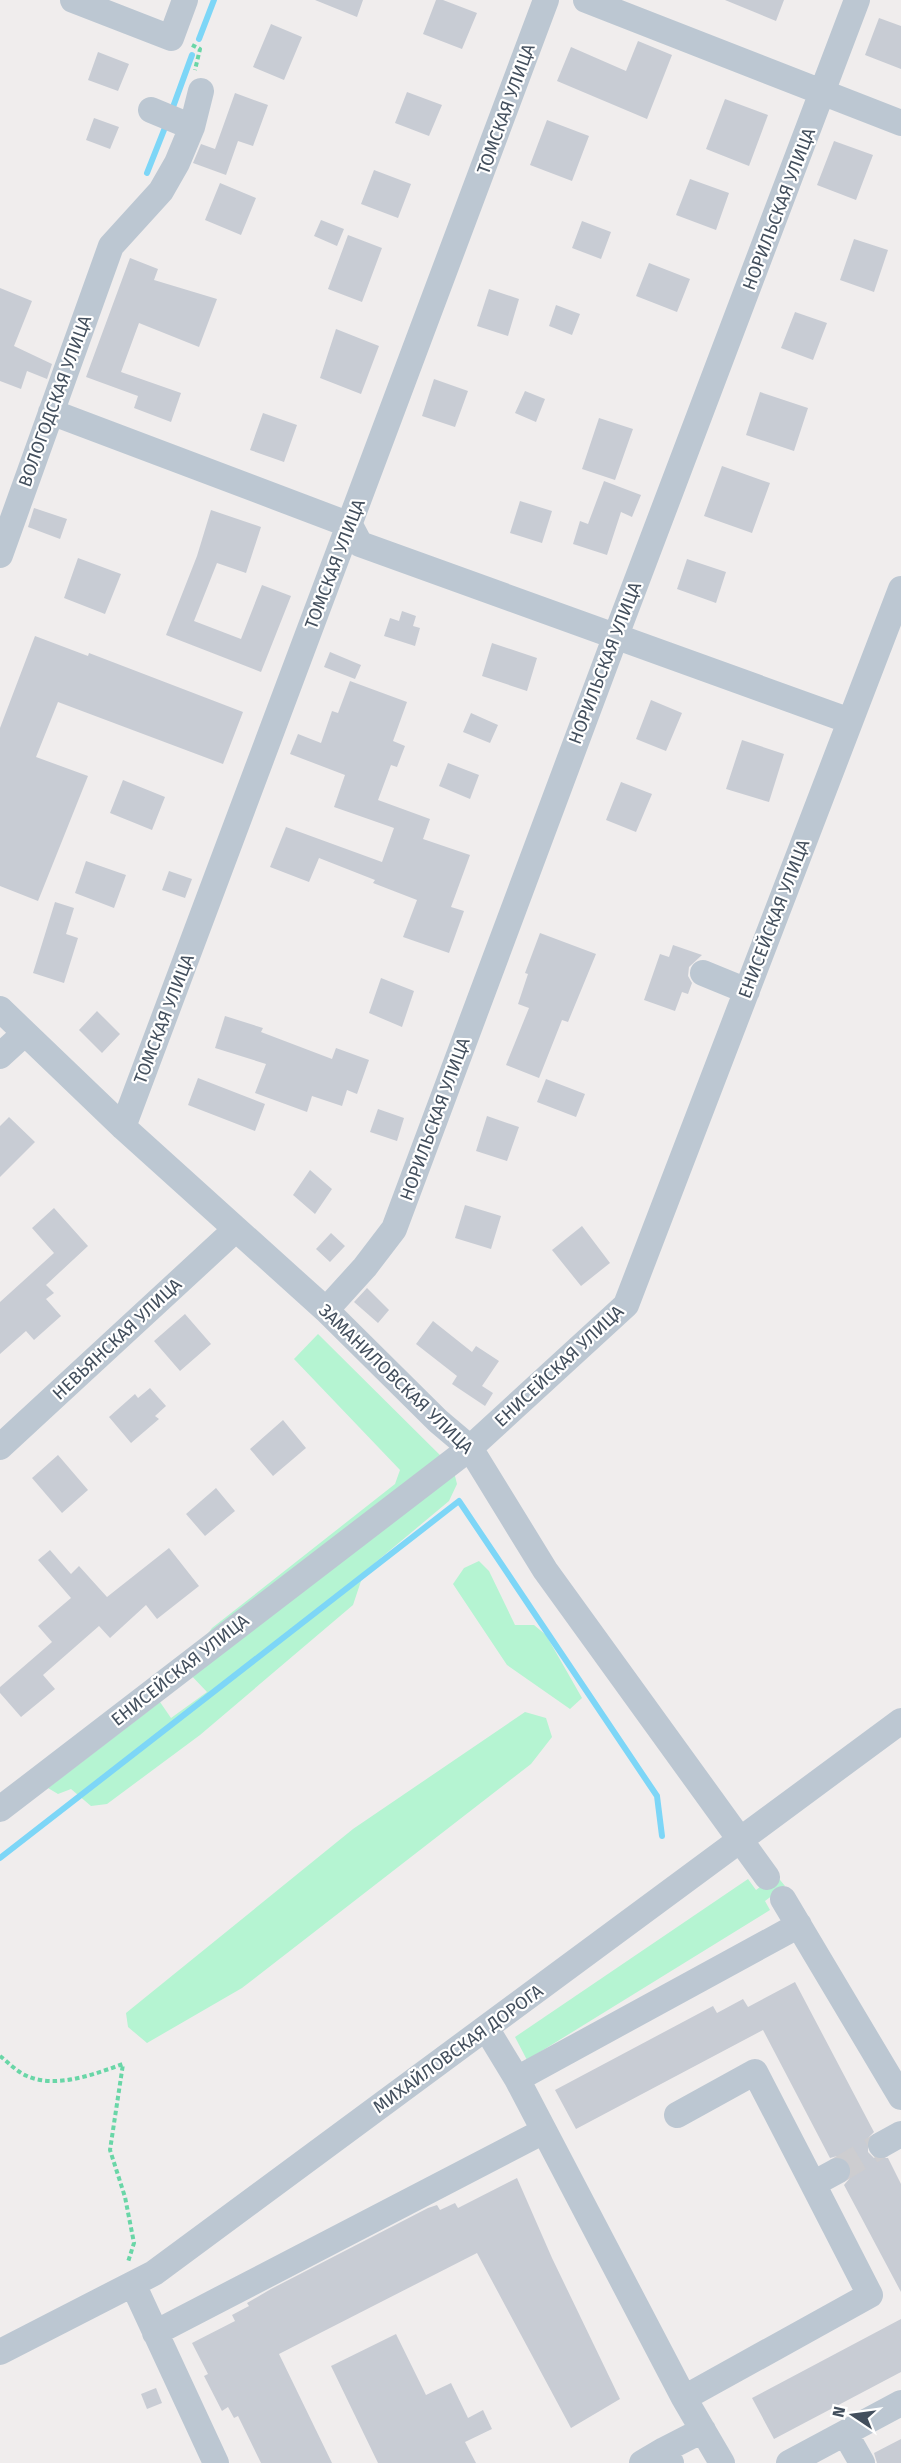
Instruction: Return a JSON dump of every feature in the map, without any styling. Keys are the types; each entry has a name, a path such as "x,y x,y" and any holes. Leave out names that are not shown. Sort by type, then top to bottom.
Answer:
{"street":[{"path":"73,0 171,38 185,0"},
{"name":"ТОМСКАЯ УЛИЦА","path":"123,1127 546,0"},
{"path":"586,0 901,123"},
{"name":"НОРИЛЬСКАЯ УЛИЦА","path":"326,1310 365,1267 394,1229 857,0"},
{"path":"151,110 192,127 201,91"},
{"name":"ВОЛОГОДСКАЯ УЛИЦА","path":"0,555 111,246 161,192 177,163 192,127"},
{"path":"51,412 350,525 360,544 850,721"},
{"name":"ЕНИСЕЙСКАЯ УЛИЦА","path":"0,1809 470,1448 626,1305 901,589"},
{"path":"703,973 747,991"},
{"name":"ЗАМАНИЛОВСКАЯ УЛИЦА","path":"0,1009 123,1127 326,1310 438,1420 470,1448 545,1570 767,1877"},
{"path":"0,1056 24,1034"},
{"name":"НЕВЬЯНСКАЯ УЛИЦА","path":"0,1447 235,1230"},
{"name":"МИХАЙЛОВСКАЯ ДОРОГА","path":"0,2352 154,2273 901,1720"},
{"path":"783,1899 901,2097"},
{"path":"517,2079 800,1925"},
{"path":"486,2028 517,2079 684,2398 722,2463"},
{"path":"677,2115 755,2072 870,2295 684,2398"},
{"path":"155,2333 544,2131"},
{"path":"813,2184 837,2171"},
{"path":"133,2284 216,2463"},
{"path":"789,2463 901,2403"},
{"path":"642,2463 668,2457 703,2430"},
{"path":"845,2433 862,2463"}],"path":[{"path":"171,38 200,49 195,74 201,91"},
{"path":"0,2056 27,2076 49,2080 74,2080 123,2064 110,2150 125,2197 134,2243 125,2271 133,2284"}],"green space":[{"path":"318,1334 453,1468 457,1484 449,1501 364,1572 353,1605 200,1735 107,1804 91,1806 71,1789 58,1794 48,1788 160,1702 171,1718 207,1692 187,1671 189,1660 212,1628 395,1484 400,1470 294,1359"},
{"path":"479,1561 489,1571 515,1625 534,1625 546,1635 582,1698 570,1709 507,1665 453,1584 464,1568"},
{"path":"525,1712 546,1718 552,1737 531,1764 242,1988 147,2043 128,2027 126,2013 353,1829"},
{"path":"776,1875 785,1886 765,1901 770,1910 527,2060 515,2037 748,1879 756,1890"}],"building":[{"path":"315,0 363,0 357,17"},
{"path":"436,0 443,0 477,13 462,49 423,34"},
{"path":"725,0 784,0 776,21"},
{"path":"879,18 901,26 901,69 865,55"},
{"path":"271,24 302,37 284,80 253,67"},
{"path":"638,41 672,55 647,119 557,81 571,47 626,71"},
{"path":"98,52 129,64 118,91 88,80"},
{"path":"407,92 442,105 429,136 395,123"},
{"path":"235,93 268,105 253,146 238,141 226,175 193,163 201,144 215,149"},
{"path":"725,99 768,115 749,166 706,149"},
{"path":"94,118 119,127 110,149 86,140"},
{"path":"547,120 589,136 572,181 530,165"},
{"path":"834,141 873,155 856,200 817,185"},
{"path":"374,170 411,184 398,218 361,204"},
{"path":"690,179 729,193 716,230 676,215"},
{"path":"220,183 256,198 241,235 205,220"},
{"path":"321,220 344,229 337,246 314,236"},
{"path":"582,221 611,232 601,259 572,248"},
{"path":"348,235 382,248 362,302 328,289"},
{"path":"854,239 888,250 874,292 840,280"},
{"path":"130,258 158,269 154,280 217,299 199,347 139,323 121,372 181,393 171,422 134,408 138,396 86,377"},
{"path":"649,263 690,279 677,312 636,296"},
{"path":"0,288 32,301 14,346 52,364 47,379 27,371 21,389 0,381"},
{"path":"489,289 519,299 508,336 477,326"},
{"path":"556,305 580,314 572,335 549,326"},
{"path":"795,312 827,323 813,360 781,348"},
{"path":"336,329 379,346 361,394 320,378"},
{"path":"434,379 468,391 455,427 422,416"},
{"path":"525,391 545,399 536,422 515,413"},
{"path":"760,392 808,408 794,451 746,435"},
{"path":"263,413 297,425 284,462 250,450"},
{"path":"599,418 633,429 615,480 582,469"},
{"path":"722,466 770,483 752,533 704,516"},
{"path":"604,481 641,495 632,517 621,512 607,555 573,544 580,521 588,524"},
{"path":"520,501 552,511 542,543 510,533"},
{"path":"34,508 67,519 60,539 28,527"},
{"path":"211,510 261,527 246,573 217,563 194,621 241,639 262,585 291,596 261,672 166,635 197,556"},
{"path":"78,558 121,574 105,614 64,598"},
{"path":"687,559 726,572 716,603 677,589"},
{"path":"402,611 416,616 413,626 420,628 415,646 384,636 390,618 399,621"},
{"path":"35,636 88,656 89,653 243,712 223,764 58,702 36,757 88,776 38,901 0,886 0,728"},
{"path":"492,643 537,658 527,691 482,676"},
{"path":"330,652 361,665 355,679 324,667"},
{"path":"350,681 407,702 393,741 405,746 397,767 391,765 378,800 430,819 423,839 470,855 451,907 464,911 449,953 403,937 417,900 373,883 375,880 319,858 309,882 270,867 286,827 382,862 394,828 334,807 345,775 290,754 298,734 321,743 332,711 338,713"},
{"path":"651,700 682,713 666,751 636,739"},
{"path":"471,713 498,725 490,743 463,732"},
{"path":"742,740 784,754 769,802 726,789"},
{"path":"448,763 479,775 470,799 439,786"},
{"path":"123,780 165,797 152,830 110,813"},
{"path":"621,782 652,794 636,832 606,820"},
{"path":"86,861 126,875 114,908 75,893"},
{"path":"169,871 192,879 185,898 162,890"},
{"path":"55,902 74,908 66,934 78,938 64,983 33,973"},
{"path":"540,933 596,954 568,1022 562,1020 539,1078 506,1065 529,1008 518,1004 528,974 525,973"},
{"path":"673,945 702,955 689,967 688,976 692,983 688,994 682,992 675,1011 644,1000 660,954 669,957"},
{"path":"381,978 414,991 402,1027 369,1013"},
{"path":"97,1011 120,1034 102,1053 79,1030"},
{"path":"225,1016 263,1028 261,1032 332,1059 336,1048 369,1060 357,1094 347,1090 342,1106 312,1096 307,1112 255,1093 266,1064 215,1048"},
{"path":"198,1078 265,1104 255,1131 188,1105"},
{"path":"546,1079 585,1094 576,1117 537,1102"},
{"path":"378,1109 404,1118 397,1141 370,1132"},
{"path":"487,1116 519,1127 507,1161 476,1151"},
{"path":"9,1117 35,1142 0,1177 0,1126"},
{"path":"310,1170 332,1189 315,1214 293,1195"},
{"path":"465,1205 501,1216 491,1249 455,1238"},
{"path":"54,1208 88,1246 46,1285 54,1293 46,1299 61,1316 34,1340 26,1331 0,1354 0,1302 54,1253 32,1228"},
{"path":"582,1226 610,1263 581,1286 552,1250"},
{"path":"331,1233 345,1246 330,1262 316,1249"},
{"path":"367,1288 389,1310 378,1323 354,1302"},
{"path":"185,1314 211,1344 180,1371 154,1341"},
{"path":"433,1321 472,1352 476,1346 499,1361 482,1386 493,1393 485,1406 452,1384 457,1376 416,1344"},
{"path":"150,1388 166,1406 155,1416 159,1419 131,1443 109,1417 135,1394 138,1398"},
{"path":"283,1420 306,1448 273,1476 250,1449"},
{"path":"58,1455 88,1490 62,1513 32,1478"},
{"path":"216,1488 235,1511 205,1536 186,1514"},
{"path":"169,1548 199,1586 157,1619 146,1605 110,1638 99,1626 43,1675 55,1689 21,1717 0,1693 0,1687 52,1642 38,1626 71,1598 38,1560 50,1550 71,1574 79,1566 107,1597"},
{"path":"795,1982 874,2132 868,2138 868,2152 874,2158 888,2158 901,2184 901,2292 844,2185 850,2178 850,2164 844,2158 837,2156 830,2158 763,2030 576,2129 555,2090 713,2006 717,2013 743,1999 748,2007"},
{"path":"517,2178 552,2258 620,2399 571,2428 477,2253 279,2354 332,2463 261,2463 238,2416 234,2418 228,2407 222,2411 204,2376 208,2374 192,2343 235,2321 232,2315 249,2306 247,2303 271,2289 428,2208 437,2205 440,2210 455,2203 458,2208"},
{"path":"901,2319 901,2372 774,2439 752,2398"},
{"path":"396,2334 426,2395 451,2383 468,2418 483,2410 492,2429 465,2442 476,2463 378,2463 331,2366"},
{"path":"156,2388 162,2403 147,2409 141,2394"},
{"path":"901,2439 901,2463 877,2463 874,2453"}],"waterway":[{"path":"199,39 214,0"},
{"path":"173,107 192,55"},
{"path":"147,173 166,125"},
{"path":"0,1858 459,1501 657,1796 662,1836"}],"tunnel":[{"path":"837,2171 881,2145"}]}
